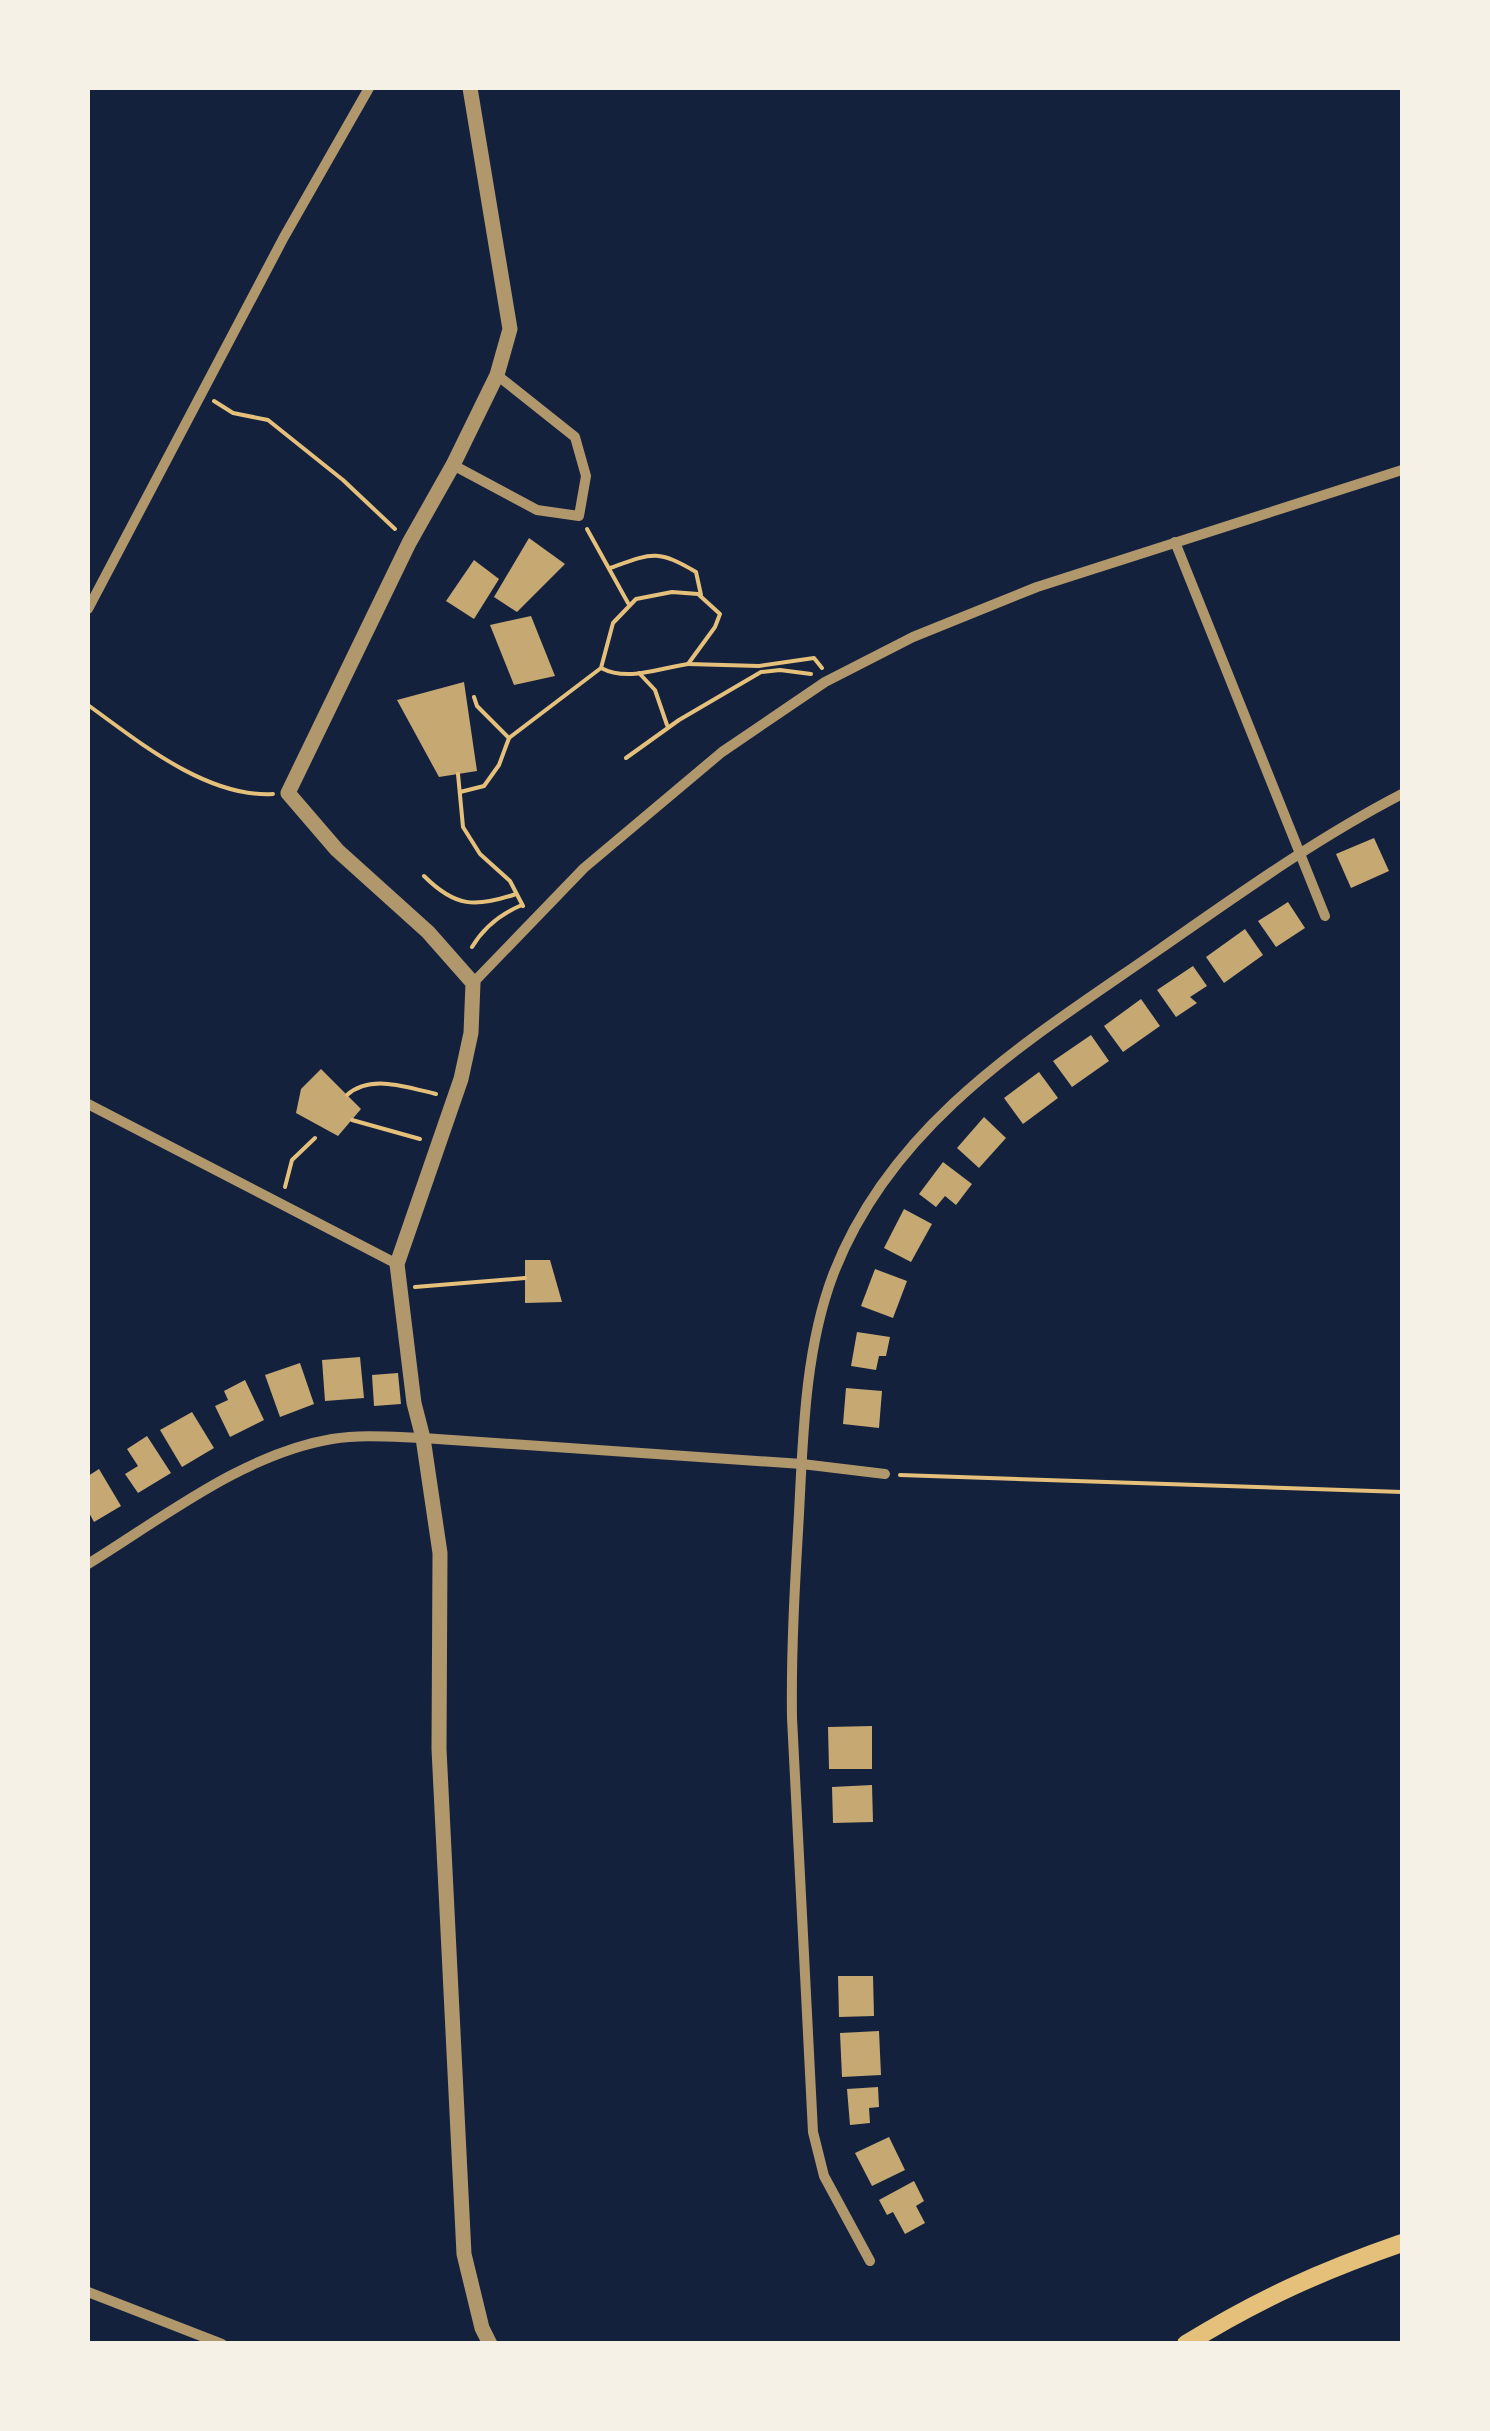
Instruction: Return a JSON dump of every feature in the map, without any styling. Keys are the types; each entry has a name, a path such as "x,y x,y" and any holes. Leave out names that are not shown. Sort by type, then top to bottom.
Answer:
{"main road":[{"path":"1186,2344 1305,2278 1402,2243"}],"street":[{"path":"88,609 284,237 368,88"},
{"path":"470,88 510,329 498,375 454,465 409,543 288,793 337,850 428,932 473,982"},
{"path":"454,465 537,510 579,516 586,476 575,437 498,375"},
{"path":"490,2344 482,2328 464,2254 439,1750 440,1553 424,1438 414,1403 397,1264 455,1098 471,1033 473,982 584,868 722,752 825,682 913,637 1002,601 1402,470"},
{"path":"1175,542 1325,916"},
{"path":"870,2261 824,2176 813,2132 792,1718 806,1408 817,1334 832,1276 855,1227 921,1133 1002,1059 1299,852 1402,794"},
{"path":"88,1104 397,1264"},
{"path":"88,1564 251,1464 333,1439 424,1438 802,1464 885,1474"},
{"path":"88,2292 222,2344"}],"path":[{"path":"201,394 233,412 268,420 343,480 409,543"},
{"path":"579,516 629,604"},
{"path":"610,568 645,556 668,556 696,572 702,598"},
{"path":"460,792 484,786 508,738 601,668 614,623 629,604 652,594 698,594 720,614 688,664"},
{"path":"601,668 613,674 640,674 688,664 759,666 814,658 821,664 825,682"},
{"path":"626,758 668,727 761,672 806,673 825,682"},
{"path":"640,674 655,690 668,727"},
{"path":"474,697 477,706 508,738"},
{"path":"88,706 210,782 254,795 288,793"},
{"path":"458,774 464,827 480,854 510,881 532,924"},
{"path":"424,876 453,900 485,903 516,894"},
{"path":"472,947 494,920 522,905"},
{"path":"347,1095 369,1082 455,1098"},
{"path":"352,1120 439,1144"},
{"path":"285,1207 285,1183 292,1160 315,1138"},
{"path":"400,1288 525,1278"},
{"path":"885,1474 1402,1492"}],"building":[{"path":"529,538 565,564 517,612 494,597"},
{"path":"474,560 499,579 474,619 446,601"},
{"path":"531,616 555,676 514,685 490,625"},
{"path":"464,682 477,771 439,777 397,700"},
{"path":"1374,838 1389,871 1351,888 1336,854"},
{"path":"1288,902 1305,928 1276,947 1258,921"},
{"path":"1245,929 1263,955 1224,983 1206,957"},
{"path":"1193,966 1207,986 1190,997 1197,1003 1176,1017 1157,990"},
{"path":"1141,999 1160,1026 1123,1052 1104,1026"},
{"path":"1091,1035 1109,1061 1072,1087 1053,1061"},
{"path":"321,1069 361,1109 338,1136 296,1113 301,1089"},
{"path":"1039,1072 1058,1098 1023,1124 1004,1098"},
{"path":"984,1117 1006,1138 979,1168 957,1148"},
{"path":"943,1162 972,1184 956,1205 945,1196 936,1207 919,1194"},
{"path":"904,1209 932,1224 911,1262 884,1248"},
{"path":"525,1260 550,1260 562,1302 525,1303"},
{"path":"875,1269 907,1281 893,1318 861,1306"},
{"path":"857,1332 890,1337 886,1356 879,1356 876,1370 851,1366"},
{"path":"360,1357 364,1398 325,1401 322,1360"},
{"path":"300,1363 314,1404 280,1417 265,1375"},
{"path":"398,1373 401,1404 374,1406 372,1375"},
{"path":"245,1380 264,1420 230,1437 215,1406 228,1400 224,1391"},
{"path":"846,1388 882,1391 879,1428 843,1424"},
{"path":"192,1412 214,1448 182,1467 160,1430"},
{"path":"147,1436 171,1473 138,1493 125,1474 138,1466 127,1449"},
{"path":"99,1469 121,1506 94,1522 88,1511 88,1476"},
{"path":"872,1726 872,1769 829,1769 828,1727"},
{"path":"872,1785 873,1822 833,1823 832,1787"},
{"path":"838,1976 873,1976 874,2016 839,2017"},
{"path":"879,2031 881,2075 842,2077 840,2033"},
{"path":"878,2087 879,2107 869,2108 870,2123 850,2125 847,2089"},
{"path":"889,2137 905,2170 872,2186 855,2153"},
{"path":"914,2181 924,2201 916,2206 925,2223 905,2234 893,2212 887,2215 879,2200"}]}
